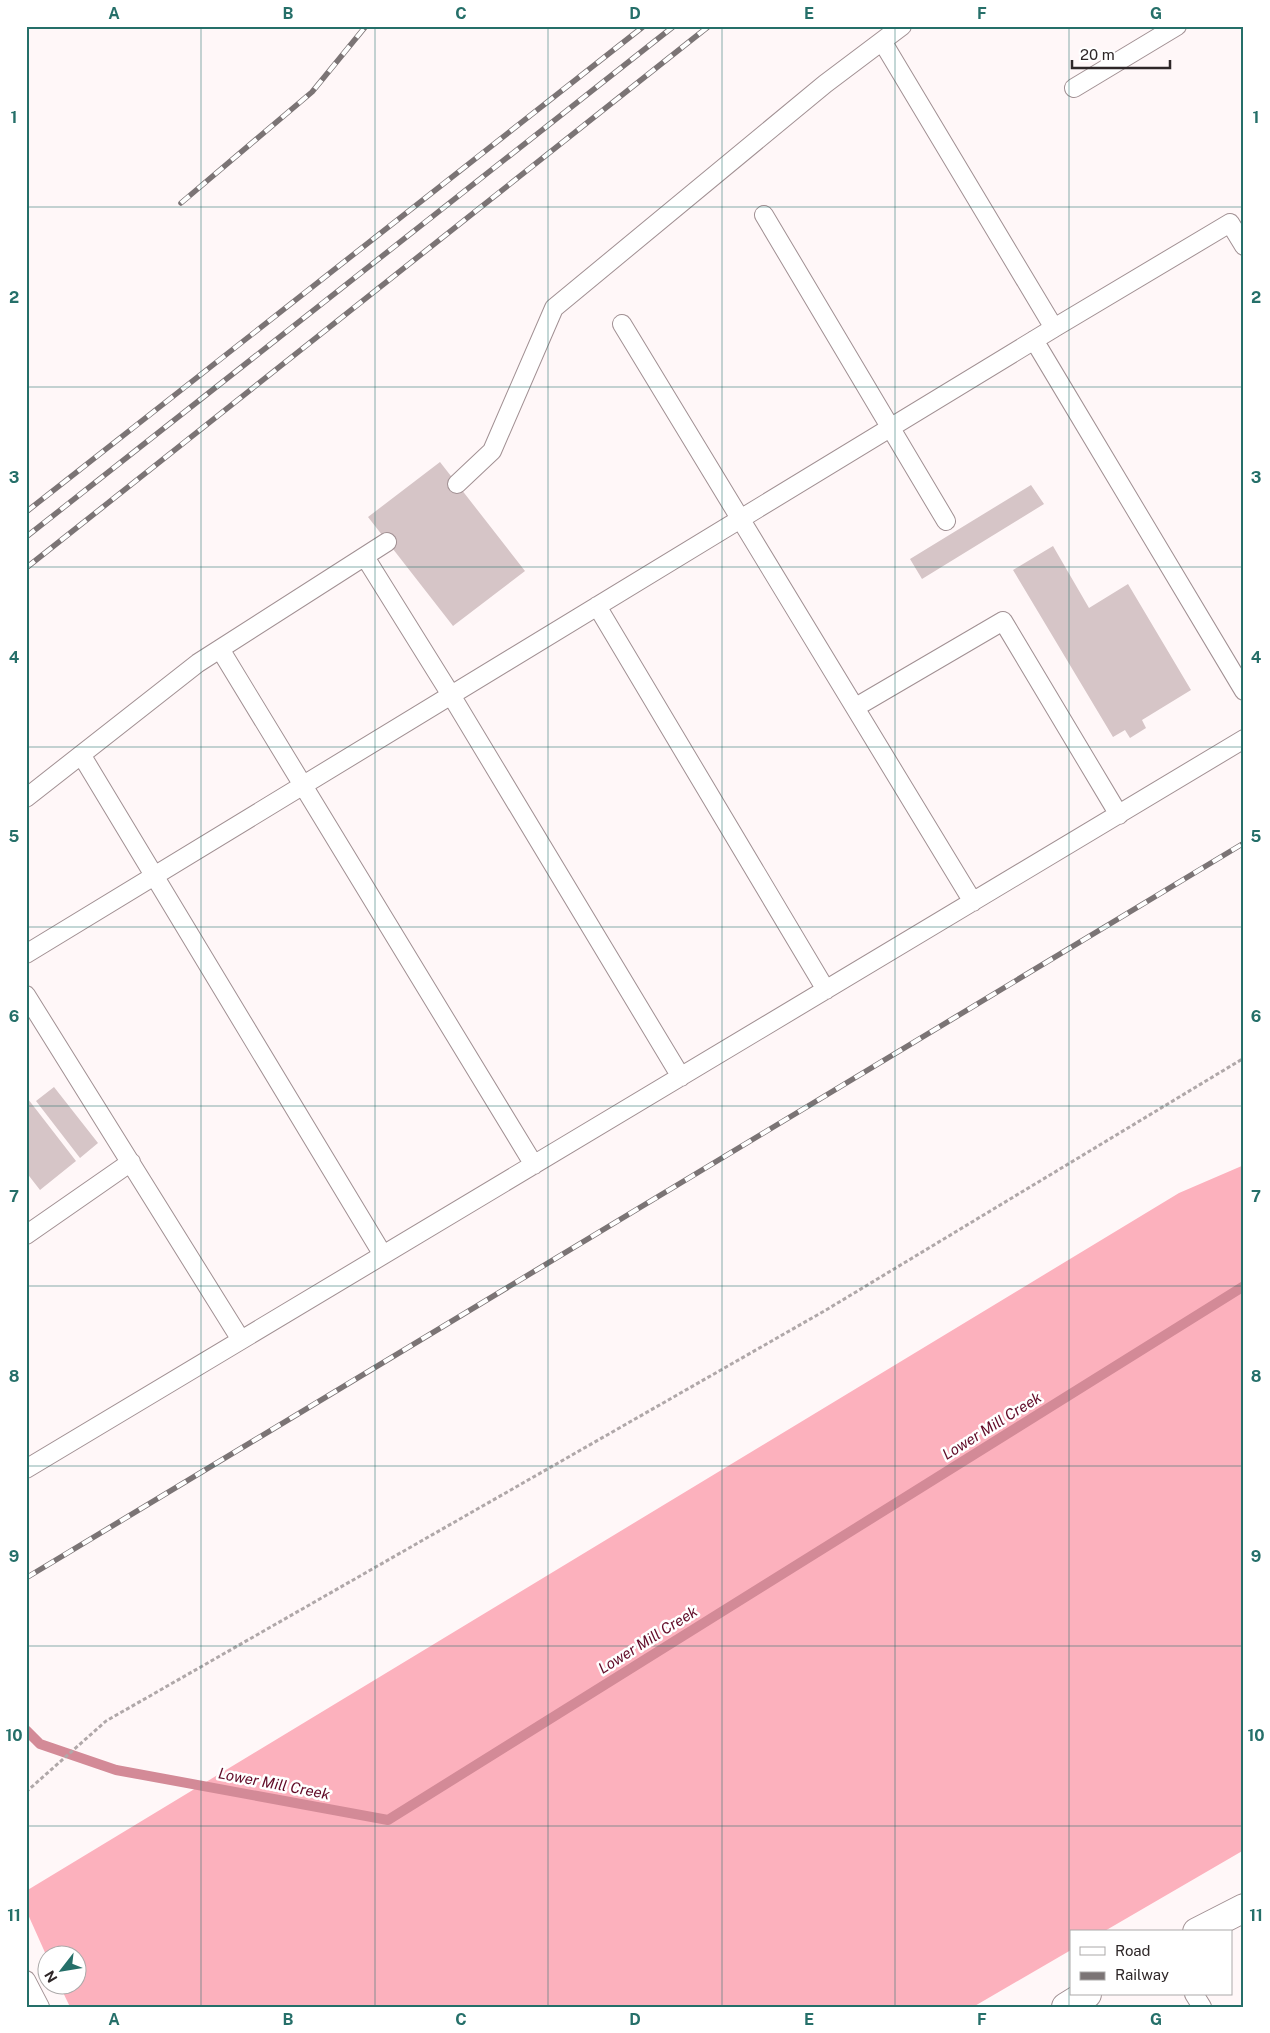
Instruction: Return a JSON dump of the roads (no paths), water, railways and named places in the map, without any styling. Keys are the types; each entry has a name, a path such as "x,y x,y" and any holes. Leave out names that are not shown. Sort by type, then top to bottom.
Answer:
{"street":[{"path":"1201,1930 1244,1908"},
{"path":"1066,2007 1084,1996"}],"lane":[{"path":"457,484 492,450 554,308 825,84 902,26"},
{"path":"1074,88 1177,26"},
{"path":"882,41 1054,328"},
{"path":"764,215 946,521"},
{"path":"26,954 1034,340 1230,223 1244,246"},
{"path":"622,324 973,902"},
{"path":"1034,340 1244,691"},
{"path":"26,798 82,756 198,663 387,542"},
{"path":"365,557 451,695 681,1077"},
{"path":"597,606 826,990"},
{"path":"856,707 1003,621 1118,815"},
{"path":"220,649 534,1165"},
{"path":"26,1469 1244,739"},
{"path":"82,756 383,1255"},
{"path":"26,995 242,1340"},
{"path":"26,1235 131,1162"},
{"path":"26,1980 40,2007"},
{"path":"1195,1996 1202,2007"}],"waterway":[{"name":"Lower Mill Creek","path":"26,1730 40,1744 116,1770 388,1820 1244,1286"}],"railway":[{"path":"181,203 312,92 366,26"},
{"path":"26,512 644,26"},
{"path":"26,537 674,26"},
{"path":"26,568 709,26"},
{"path":"26,1578 1244,843"}]}
